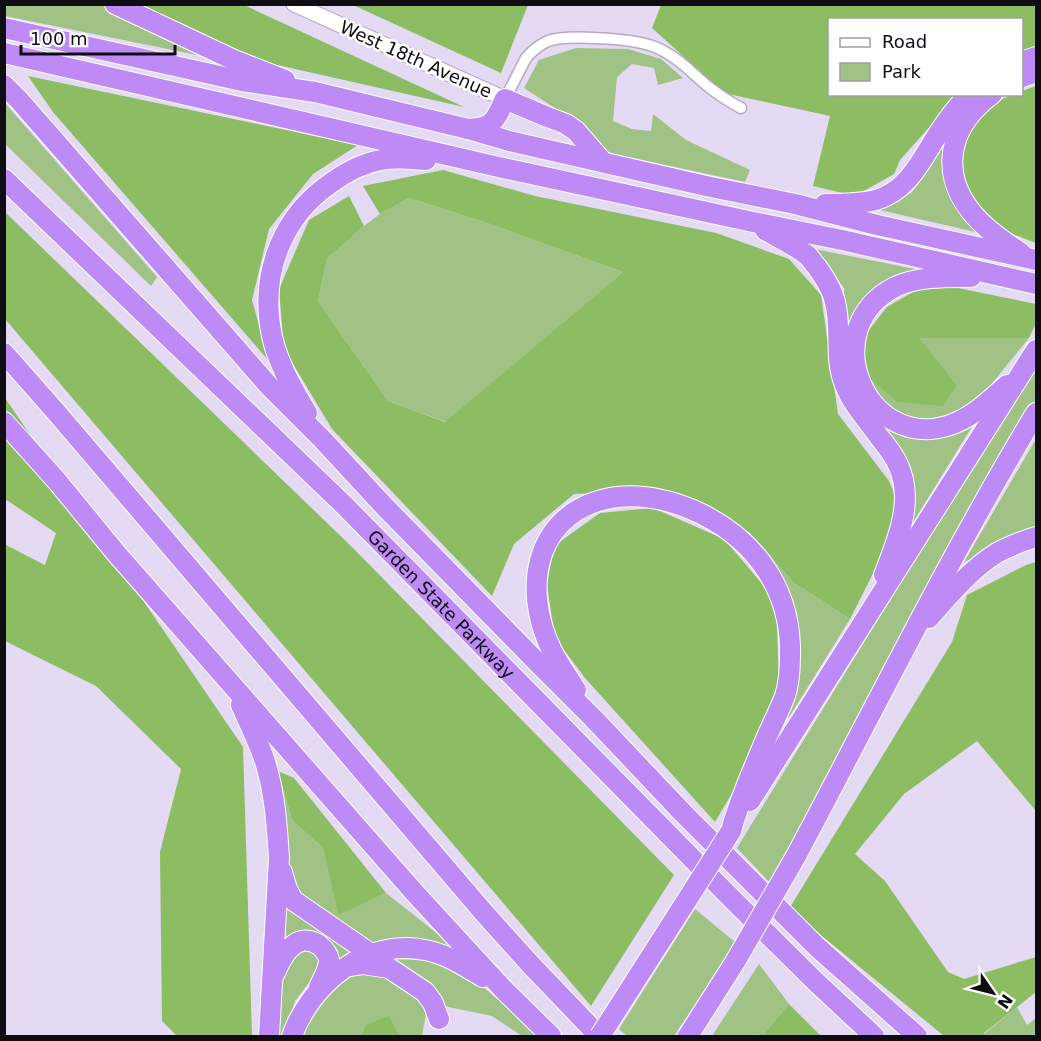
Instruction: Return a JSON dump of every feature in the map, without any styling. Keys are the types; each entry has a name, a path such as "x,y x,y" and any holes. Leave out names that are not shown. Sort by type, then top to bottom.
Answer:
{"highway":[{"path":"115,4 234,60 315,92"},
{"path":"4,28 242,81 315,92 509,141 1033,259"},
{"path":"4,53 503,168 842,240 1035,284"},
{"path":"4,85 261,377 385,507 817,947 916,1036"},
{"path":"795,204 848,204 875,200 892,192 911,177 948,118 968,96"},
{"path":"990,96 973,111 961,127 953,148 953,175 959,193 975,216 987,228 1033,259"},
{"path":"468,129 488,126 493,122 505,99 566,124 576,131 602,161"},
{"path":"322,439 290,384 276,351 270,326 269,279 276,254 293,219 315,194 339,177 381,160 395,158 431,160 503,168"},
{"name":"Garden State Parkway","path":"4,179 344,505 717,884 874,1036"},
{"path":"753,222 808,256 827,281 836,303 838,355 845,386 853,402 895,458 902,475 904,493 902,523 869,614"},
{"path":"1006,278 929,278 895,288 867,310 855,337 854,364 861,387 876,407 901,424 925,429 948,426 972,414 1024,369"},
{"path":"4,353 484,914 599,1036 1036,350"},
{"path":"688,1036 735,962 796,856 964,538 1036,413"},
{"path":"4,422 414,892 504,990 551,1036"},
{"path":"593,718 552,652 541,620 536,575 549,538 578,510 596,502 618,497 650,497 666,501 692,510 718,523 756,555 775,584 783,606 790,646 790,670 784,696 739,803 731,831"},
{"path":"908,643 966,578 995,554 1036,537"},
{"path":"231,684 266,765 276,815 279,858 269,1036"},
{"path":"279,858 289,896 370,954"},
{"path":"272,981 280,961 293,945 305,941 314,942 324,949 329,959 316,995"},
{"path":"292,1036 303,1013 333,977 346,966 370,954 389,949 406,948 434,952 456,961 504,990"},
{"path":"346,966 363,964 389,968 425,992 433,1003 439,1019"}],"street":[{"name":"West 18th Avenue","path":"294,4 505,99"},
{"path":"505,99 531,52 549,41 580,38 629,41 649,45 669,54 711,88 741,108"}],"green space":[{"path":"4,5 101,5 212,58 5,16"},
{"path":"142,5 244,5 464,107 229,54"},
{"path":"353,5 528,5 501,73"},
{"path":"661,5 1036,5 1036,47 1023,51 1023,18 828,18 828,96 957,96 900,160 894,174 855,196 813,186 830,116 724,93 652,28"},
{"path":"576,48 628,49 661,59 683,78 658,85 654,68 632,64 617,77 613,121 632,129 651,131 653,114 686,140 750,170 745,182 600,151 587,129 524,88 539,60"},
{"path":"28,76 358,145 313,174 269,229 252,300 269,361 53,112"},
{"path":"1036,86 1036,243 1019,237 993,221 970,197 962,178 961,162 971,130 993,105 1007,97 1023,96 1023,91"},
{"path":"4,102 157,277 151,286 5,144"},
{"path":"952,132 947,175 954,204 980,233 871,208 911,193 928,171"},
{"path":"443,170 535,196 716,233 789,259 821,295 838,414 889,481 903,514 850,619 793,582 750,533 701,502 667,490 574,494 514,544 492,596 332,429 284,349 279,289 309,220 349,196 364,226 327,259 318,301 388,401 445,422 623,272 484,222 409,198 380,214 363,186"},
{"path":"409,198 484,222 623,272 446,422 388,401 318,301 327,259 380,214"},
{"path":"5,212 353,548 674,875 591,1006 5,319"},
{"path":"814,249 915,269 886,284 860,304 846,338 844,288"},
{"path":"953,287 1036,304 1036,323 1029,338 919,338 957,385 943,406 897,402 865,374 865,335 887,307 916,290"},
{"path":"918,338 1029,338 973,404 948,420 917,421 884,404 865,374 957,385"},
{"path":"1036,364 1036,405 772,885 737,848"},
{"path":"5,398 243,747 252,1036 177,1036 162,1021 160,852 181,769 96,686 5,641 4,544 45,565 56,533 5,499"},
{"path":"871,415 973,425 909,529 910,509"},
{"path":"1036,439 1036,531 964,562"},
{"path":"653,508 724,539 776,600 779,686 757,751 715,822 585,678 555,638 547,585 554,546 600,513"},
{"path":"770,556 793,582 850,619 788,719 800,656 797,613"},
{"path":"1036,562 1036,811 977,741 904,794 855,854 885,881 948,972 964,979 1036,957 1036,992 984,1033 984,1036 944,1036 789,909 952,642 967,595"},
{"path":"278,771 292,820 323,848 338,914 386,893 467,957 371,948 301,899 290,881"},
{"path":"278,771 294,778 386,893 338,915 323,848 292,820"},
{"path":"284,900 361,953 339,964 338,951 322,934 296,932 281,949"},
{"path":"695,909 736,943 674,1036 627,1036 619,1029"},
{"path":"306,951 320,955 321,967 295,1001 284,1036 279,1036 280,995 284,973 293,958"},
{"path":"391,959 432,962 463,974 489,992 536,1036 521,1036 492,1016 444,1006"},
{"path":"759,964 789,1004 762,1036 712,1036"},
{"path":"379,970 428,1003 422,1036 400,1036 389,1017 365,1025 361,1036 303,1036 305,1029 332,990 358,972"},
{"path":"789,1004 819,1034 822,1036 762,1036"},
{"path":"1017,1007 1027,1025 1036,1018 1036,1036 984,1036 984,1034"},
{"path":"389,1016 400,1036 361,1036 365,1025"}]}
